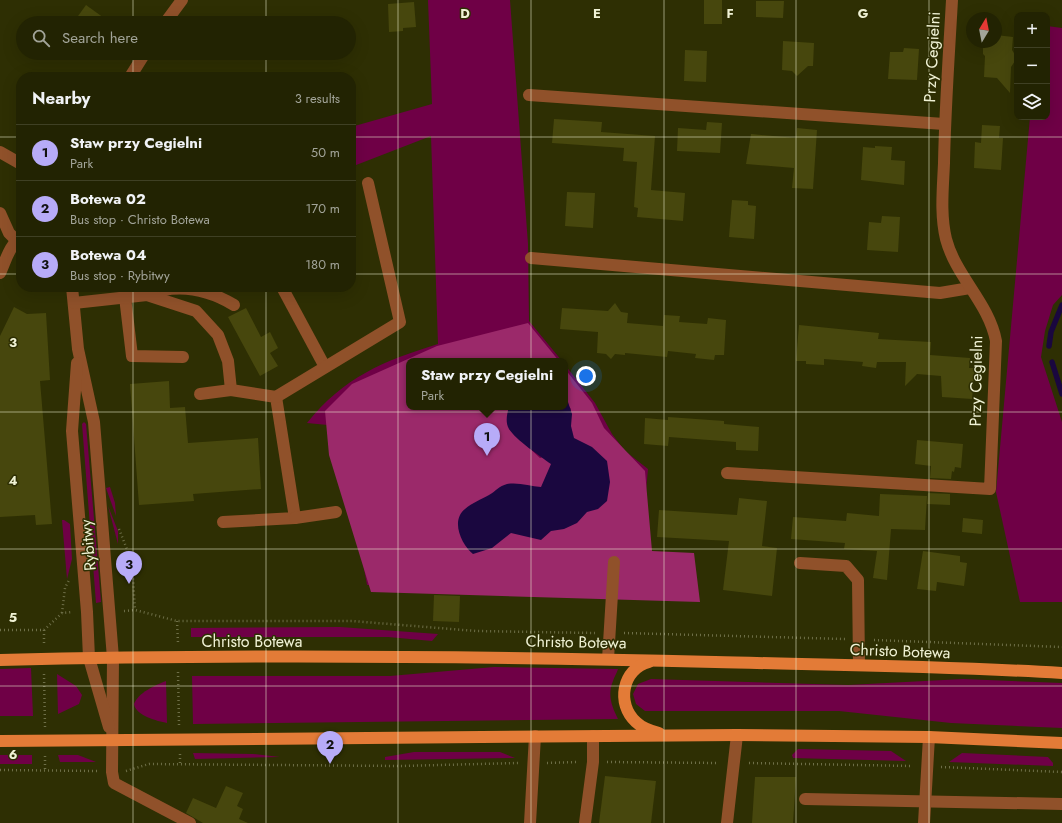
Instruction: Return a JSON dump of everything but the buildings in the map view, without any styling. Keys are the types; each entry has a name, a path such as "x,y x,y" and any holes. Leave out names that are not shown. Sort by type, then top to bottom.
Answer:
{"main road":[{"name":"Christo Botewa","path":"89,658 505,657 859,665 1062,673"},
{"path":"0,660 89,658"},
{"path":"661,660 643,663 631,673 624,688 625,704 633,719 643,727 676,736"},
{"path":"0,740 737,735 928,737 1062,743"}],"street":[{"path":"170,16 182,0"},
{"name":"Przy Cegielni","path":"727,473 990,488 996,341 990,320 951,254 944,227 944,124 952,0"},
{"path":"133,72 141,60"},
{"path":"529,95 944,124"},
{"path":"0,152 16,161"},
{"path":"200,394 232,390 276,397 400,322 368,183"},
{"path":"0,213 12,236 0,273"},
{"path":"531,258 940,293 970,288"},
{"name":"Rybitwy","path":"73,292 78,349 94,422 113,658 113,740"},
{"path":"74,303 147,295 154,292"},
{"path":"205,292 219,296 234,305"},
{"path":"284,292 325,367"},
{"path":"147,295 196,311 218,335 228,361 232,390"},
{"path":"125,297 132,356 183,357"},
{"name":"Rybitwy","path":"78,349 72,431 87,612 89,658 113,740"},
{"path":"276,397 295,518"},
{"path":"223,522 295,518 336,512"},
{"path":"608,659 614,562"},
{"path":"800,563 846,566 858,580 859,665"},
{"path":"727,823 737,735"},
{"path":"530,823 535,736"},
{"path":"585,823 593,762 593,736"},
{"path":"924,823 928,737"},
{"path":"113,740 114,782 190,823"},
{"path":"805,799 1062,804"}],"path":[{"path":"121,533 132,562 135,610"},
{"path":"62,613 65,588"},
{"path":"0,630 44,630 62,613 76,612"},
{"path":"177,622 178,637"},
{"path":"44,630 44,638"},
{"path":"44,670 45,716"},
{"path":"178,678 179,724"},
{"path":"180,753 180,764"},
{"path":"45,754 45,770"},
{"path":"124,772 149,764 401,766 593,762 909,766"},
{"path":"944,767 1062,772"},
{"path":"0,770 101,772"}],"shaded area":[{"path":"428,0 510,0 528,244 529,321 560,358 406,358 406,410 568,410 568,369 595,403 612,434 625,451 648,469 637,592 367,585 338,426 307,423 321,407 350,382 382,364 438,344 431,136 356,165 356,126 432,104"},
{"path":"1050,26 1062,28 1062,295 1053,305 1045,331 1041,357 1062,422 1062,602 1020,602 996,492 1030,120 1050,120"},
{"path":"528,323 557,358 410,358 437,346"},
{"path":"406,360 406,410 514,410 509,429 540,458 554,453 571,409 568,405 568,373 592,403 604,428 645,471 652,551 694,553 700,602 371,592 329,455 325,411 352,384"},
{"path":"568,402 572,414 571,426 574,438 592,447 607,461 610,482 607,501 598,509 587,512 577,523 564,529 551,531 541,540 511,533 492,548 473,554 465,545 459,533 458,520 465,509 507,484 515,483 541,487 551,464 522,443 512,433 508,426 508,410 568,410"},
{"path":"84,422 86,424 101,602 96,603 82,424"},
{"path":"110,487 115,503 116,516 106,488"},
{"path":"108,506 118,531 118,544"},
{"path":"62,520 70,524 72,559 67,579"},
{"path":"340,627 438,634 432,641 388,637 191,637 191,628"},
{"path":"494,667 618,669 611,686 610,696 618,719 193,724 192,676 390,676"},
{"path":"31,668 33,716 0,716 0,669"},
{"path":"57,674 76,686 82,695 79,704 58,714"},
{"path":"651,679 848,685 963,679 1062,683 1062,728 951,723 839,711 645,711 636,704 633,694 638,684"},
{"path":"166,681 167,723 143,715 134,704 143,693"},
{"path":"798,749 891,751 906,761 793,758 792,755"},
{"path":"414,752 500,752 515,758 385,760 385,757"},
{"path":"193,753 253,754 280,757 195,759"},
{"path":"962,753 1048,757 1053,763 1053,766 949,762"},
{"path":"0,755 32,755 32,764 0,764"},
{"path":"58,755 78,755 96,762 60,762"}],"waterway":[{"path":"1049,346 1051,332 1062,305"},
{"path":"1052,362 1062,394"}],"place":[{"name":"Staw przy Cegielni","path":"487,456"},
{"name":"Botewa 04","path":"129,584"},
{"name":"Botewa 02","path":"330,764"}]}
